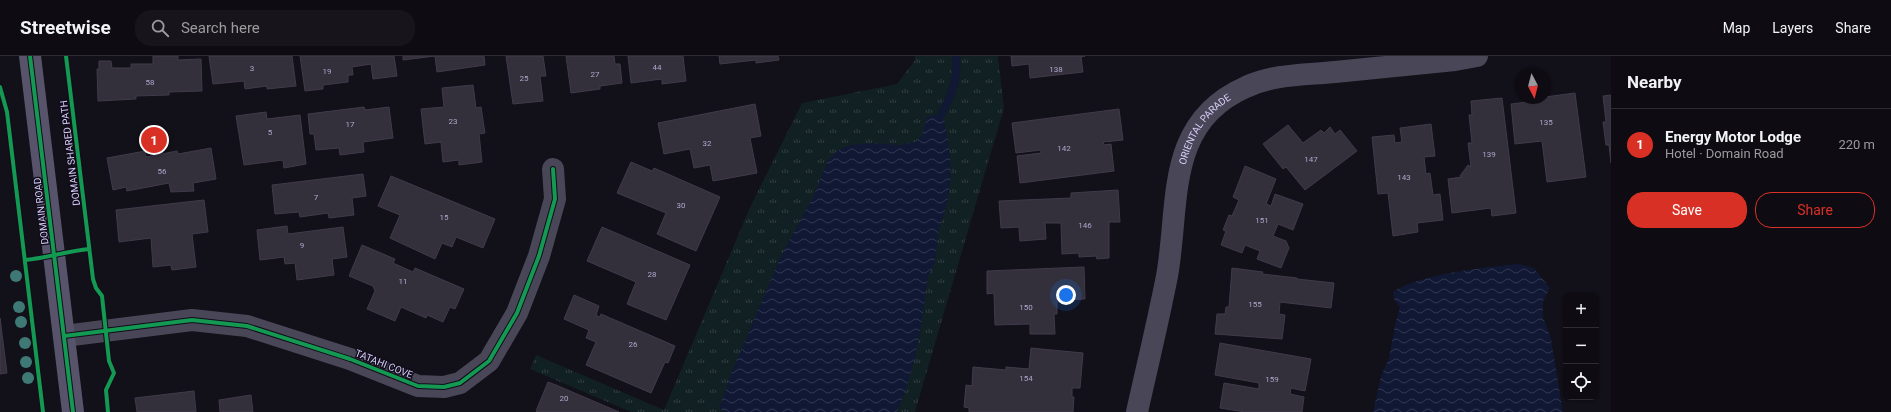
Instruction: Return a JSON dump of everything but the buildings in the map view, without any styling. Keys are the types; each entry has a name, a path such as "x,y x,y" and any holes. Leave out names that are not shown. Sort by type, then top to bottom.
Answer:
{"main road":[{"name":"DOMAIN ROAD","path":"30,56 73,412"}],"street":[{"name":"ORIENTAL PARADE","path":"1137,412 1167,275 1176,187 1182,157 1194,132 1205,116 1222,100 1246,86 1280,77 1455,60 1477,56"},
{"name":"TATAHI COVE","path":"64,336 192,320 247,326 350,358 418,386 444,387 460,383 489,361 517,313 538,256 555,199 553,169"}],"green space":[{"path":"915,56 998,56 1004,108 915,412 631,412 530,369 536,355 664,410 751,205 802,103 897,84 915,60"}],"water":[{"path":"942,113 950,154 950,186 938,235 935,262 928,276 921,328 914,362 904,396 897,412 725,412 719,408 733,369 781,256 814,195 827,162 837,151 850,145 876,143 898,145 916,142 922,135 927,117"},
{"path":"1519,264 1534,268 1550,288 1543,301 1543,317 1551,339 1563,412 1373,412 1381,376 1389,358 1395,325 1400,308 1394,299 1393,292 1419,280 1453,272"}],"waterway":[{"path":"942,113 954,85 956,56"}],"cycle path":[{"path":"30,56 73,412"},
{"name":"DOMAIN SHARED PATH","path":"66,56 93,279 96,288 102,296 109,361 114,373 106,390 108,412"},
{"path":"0,87 7,112 43,412"},
{"path":"64,336 192,320 247,326 350,359 418,386 444,387 460,383 489,361 517,313 539,256 555,199 553,169"},
{"path":"25,260 89,249"}],"place":[{"name":"Energy Motor Lodge","path":"154,140"}]}
